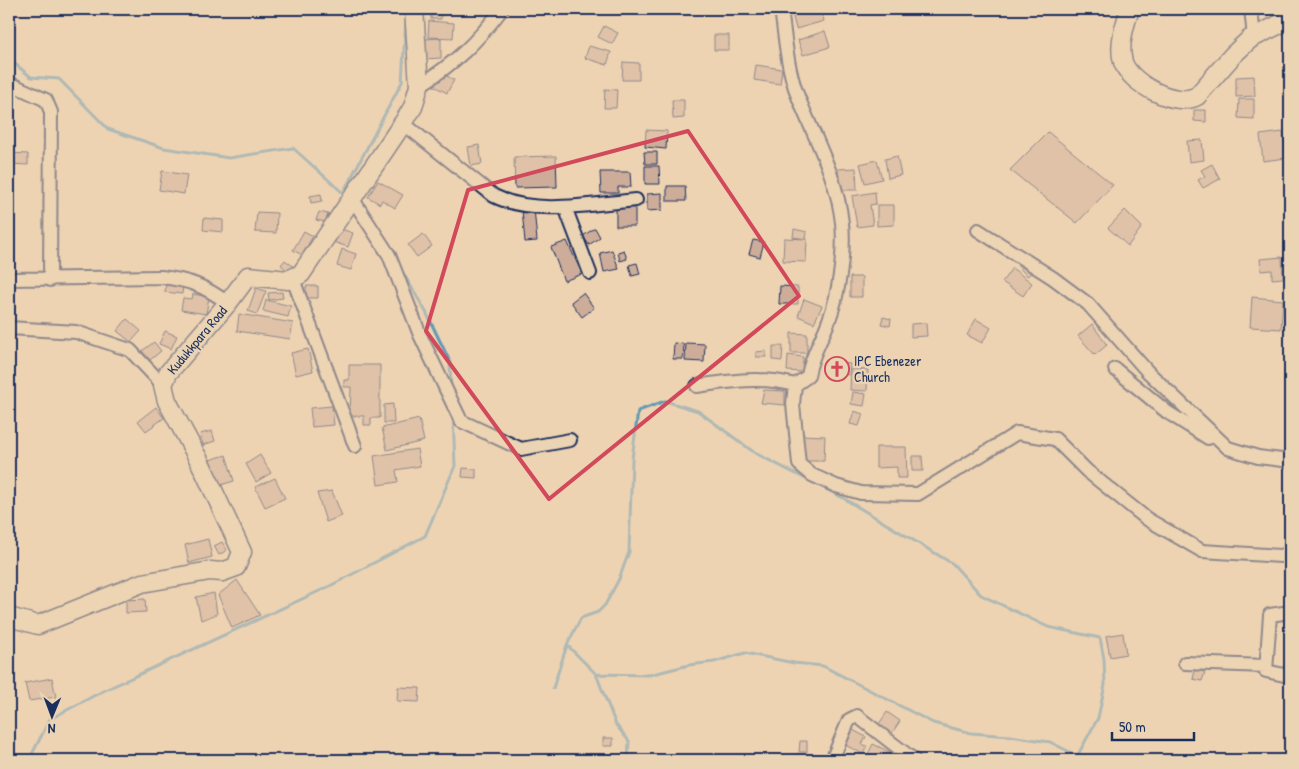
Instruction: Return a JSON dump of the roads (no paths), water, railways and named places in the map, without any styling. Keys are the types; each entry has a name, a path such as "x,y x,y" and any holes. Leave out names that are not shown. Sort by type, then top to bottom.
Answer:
{"street":[{"path":"355,446 293,279 301,274 414,107 419,86 414,9"},
{"path":"419,86 446,70 467,52 502,9"},
{"path":"781,9 790,71 797,94 828,162 842,223 837,298 829,322 810,360 808,376 795,385 793,404 799,464 812,475 836,486 861,493 918,494 1017,433 1055,438 1088,471 1147,519 1202,551 1281,556 1290,553"},
{"path":"1130,9 1122,42 1123,62 1132,76 1146,86 1182,101 1191,100 1197,96 1233,55 1254,37 1290,19"},
{"path":"1251,9 1254,37"},
{"path":"9,83 46,100 51,112 50,280"},
{"path":"403,123 494,196 506,202 565,207 636,200"},
{"path":"352,198 389,254 420,335 462,420 521,449 570,440"},
{"path":"565,207 590,273"},
{"path":"978,230 1053,278 1088,304 1153,377 1228,448"},
{"name":"Kudukkpara Road","path":"9,617 38,625 142,583 210,571 222,572 236,567 242,552 199,460 167,401 163,385 168,373 228,303 248,276 281,280 293,279"},
{"path":"9,279 50,280 161,277 184,280 206,288 228,303"},
{"path":"9,328 76,332 130,350 163,385"},
{"path":"1116,369 1167,412 1199,434 1228,448 1258,457 1290,461"},
{"path":"697,386 762,380 777,380 795,385"},
{"path":"1290,612 1270,615 1266,666 1266,671 1284,675 1290,674"},
{"path":"1185,663 1266,666"},
{"path":"832,760 849,720 857,716 914,760"}],"waterway":[{"path":"9,59 31,77 59,79 108,129 164,148 229,158 293,148 343,193 402,82 406,18"},
{"path":"399,266 426,312 450,362 451,389"},
{"path":"553,688 567,645 581,618 598,612 605,605 619,579 629,552 632,459 638,411 665,401 698,411 755,453 843,498 953,564 981,595 1048,627 1100,638 1104,659 1105,685 1098,718 1075,760"},
{"path":"29,760 50,719 103,691 328,587 425,536 455,466 453,415"},
{"path":"567,645 596,674 649,675 689,665 714,662 745,653 794,663 823,666 933,723 971,733 1050,742 1078,756"},
{"path":"596,674 616,725 629,741 628,760"}],"place":[{"name":"IPC Ebenezer Church","path":"837,369"}]}
